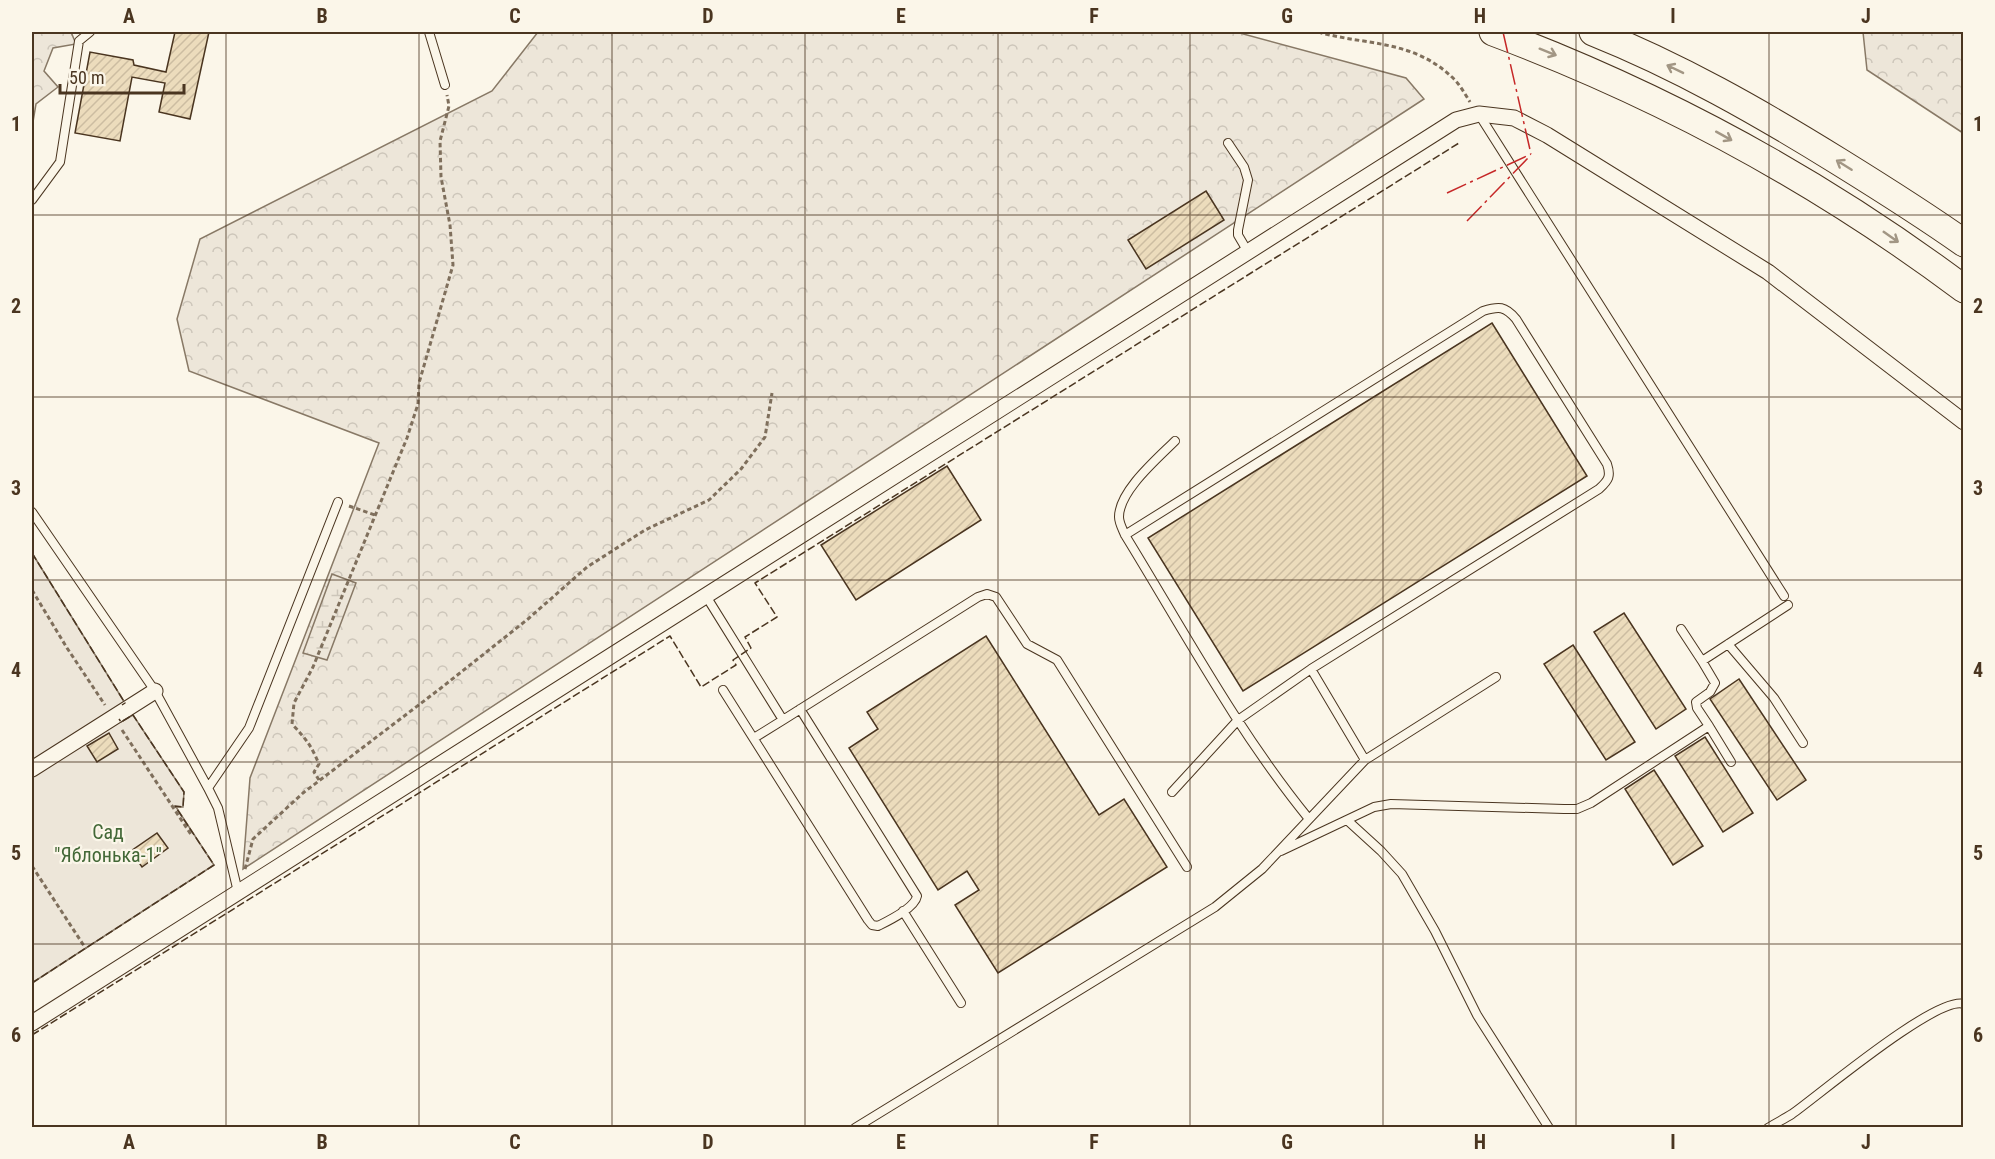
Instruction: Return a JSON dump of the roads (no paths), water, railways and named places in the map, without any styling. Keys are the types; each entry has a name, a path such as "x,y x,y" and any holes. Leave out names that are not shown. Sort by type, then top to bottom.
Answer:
{"highway":[{"path":"1493,32 1587,68 1727,137 1886,233 1964,289"},
{"path":"1593,32 1696,80 1797,135 1964,243"}],"street":[{"path":"32,1023 1456,120 1479,114 1514,118 1547,135 1768,272 1964,422"},
{"path":"32,769 155,691"}],"lane":[{"path":"32,200 60,162 79,41 90,32"},
{"path":"429,32 445,85"},
{"path":"1479,114 1784,596"},
{"path":"1228,143 1244,167 1248,180 1238,235 1248,252"},
{"path":"1125,535 1483,311 1496,307 1508,310 1516,319 1607,464 1610,473 1608,481 1599,489 1311,669 1238,720 1172,792"},
{"path":"1175,441 1130,488 1120,504 1118,520 1238,720 1281,785 1309,819"},
{"path":"208,788 249,728 338,502"},
{"path":"32,512 155,691 208,788 218,808 238,892"},
{"path":"754,738 978,597 987,594 996,597 1027,644 1057,660 1187,867"},
{"path":"705,596 783,720"},
{"path":"1702,661 1788,605"},
{"path":"1681,629 1715,683 1710,692 1696,702 1697,708 1731,762"},
{"path":"1728,644 1774,698 1803,743"},
{"path":"1311,669 1365,760"},
{"path":"855,1128 1215,907 1262,869 1365,760 1496,677"},
{"path":"723,690 872,925 878,926 916,902 917,896 800,709"},
{"path":"1277,853 1374,807 1391,804 1577,809 1591,803 1709,726"},
{"path":"1347,820 1402,874 1435,931 1477,1015 1549,1128"},
{"path":"903,911 961,1003"},
{"path":"1768,1128 1791,1115 1885,1043 1941,1008 1958,1002 1964,1004"}],"park label":[{"name":"Сад \"Яблонька-1\"","path":"108,844"}]}
